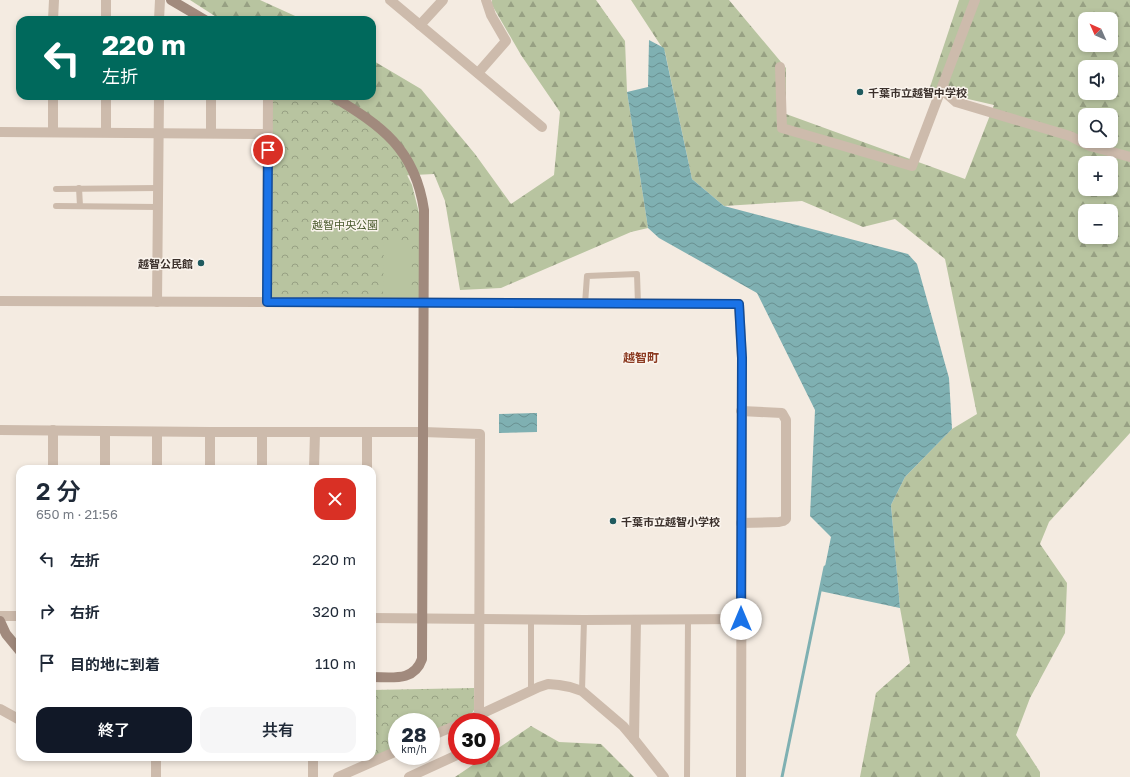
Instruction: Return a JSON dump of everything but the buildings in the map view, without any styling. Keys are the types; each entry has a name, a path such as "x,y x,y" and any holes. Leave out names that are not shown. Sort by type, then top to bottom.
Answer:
{"street":[{"path":"54,0 54,16"},
{"path":"106,0 106,16"},
{"path":"159,16 160,0"},
{"path":"171,0 198,16"},
{"path":"390,0 542,127"},
{"path":"420,25 443,0"},
{"path":"478,73 506,41 491,16 486,0"},
{"path":"780,67 782,128 912,166 975,0"},
{"path":"943,85 947,94 956,102 1070,136 1090,146 1130,157"},
{"path":"53,100 53,132"},
{"path":"106,100 106,132"},
{"path":"157,302 159,100"},
{"path":"211,100 211,134"},
{"path":"267,302 268,100"},
{"path":"339,100 361,113 390,136 402,152 411,168 418,184 424,210 423,650 419,666 414,672 407,676 376,677"},
{"path":"0,132 268,134"},
{"path":"0,301 739,304 742,358 741,777"},
{"path":"741,411 782,413 786,420 786,519 779,522 741,523"},
{"path":"0,430 157,432 423,432 480,434 480,713"},
{"path":"53,430 53,465"},
{"path":"104,465 105,431"},
{"path":"157,432 157,465"},
{"path":"210,432 210,465"},
{"path":"262,432 262,465"},
{"path":"314,465 315,432"},
{"path":"367,432 367,465"},
{"path":"0,616 16,616"},
{"path":"376,618 479,618 531,620 741,619"},
{"path":"634,738 636,620"},
{"path":"0,621 6,634 16,646"},
{"path":"491,713 531,691 548,684 570,686 582,691 623,726 664,777"},
{"path":"0,709 16,718"},
{"path":"376,758 388,754"},
{"path":"409,777 448,759"},
{"path":"156,761 156,777"},
{"path":"313,761 314,777"},
{"path":"338,777 365,761"}],"lane":[{"path":"79,188 80,206"},
{"path":"56,189 158,188"},
{"path":"56,206 158,207"},
{"path":"586,304 587,276 637,274 638,304"},
{"path":"531,620 531,691"},
{"path":"582,691 584,620"},
{"path":"687,777 688,620"}],"green space":[{"path":"190,0 260,0 295,16 215,16"},
{"path":"492,0 596,0 625,41 627,92 648,228 631,232 501,288 460,290 445,201 434,174 394,176 286,100 376,100 376,62 421,89 475,154 511,204 554,175 560,112 521,55 492,5"},
{"path":"631,0 729,0 786,68 786,114 965,179 994,105 929,90 959,0 1130,0 1130,433 1049,522 1040,544 1067,583 1065,633 1030,698 1016,735 1040,772 1040,777 860,777 876,693 910,663 900,608 891,505 905,477 952,429 977,414 945,259 895,219 863,227 802,201 724,206 692,179 665,52"},
{"name":"越智中央公園","path":"272,100 327,100 368,124 385,139 397,155 412,185 419,213 419,300 269,297"},
{"path":"384,241 412,241 411,295 383,294"},
{"path":"474,688 474,710 472,713 448,713 448,725 440,729 440,713 388,713 388,752 376,758 376,690"},
{"path":"531,726 559,742 601,744 634,777 455,777 473,765 500,765 500,747"}],"water":[{"path":"649,40 664,48 692,179 724,206 908,254 917,264 949,378 952,429 905,477 891,505 900,608 820,591 831,537 810,516 815,410 757,293 659,238 648,228 627,92 648,87"},
{"path":"537,413 537,432 499,433 499,414"}],"waterway":[{"path":"782,777 825,567 829,567"}],"place":[{"name":"千葉市立越智中学校","path":"860,92"},
{"name":"越智公民館","path":"201,263"},
{"name":"千葉市立越智小学校","path":"613,521"}],"district":[{"name":"越智町","path":"641,357"}],"route":[{"path":"268,150 267,302 739,304 742,358 741,619"}]}
